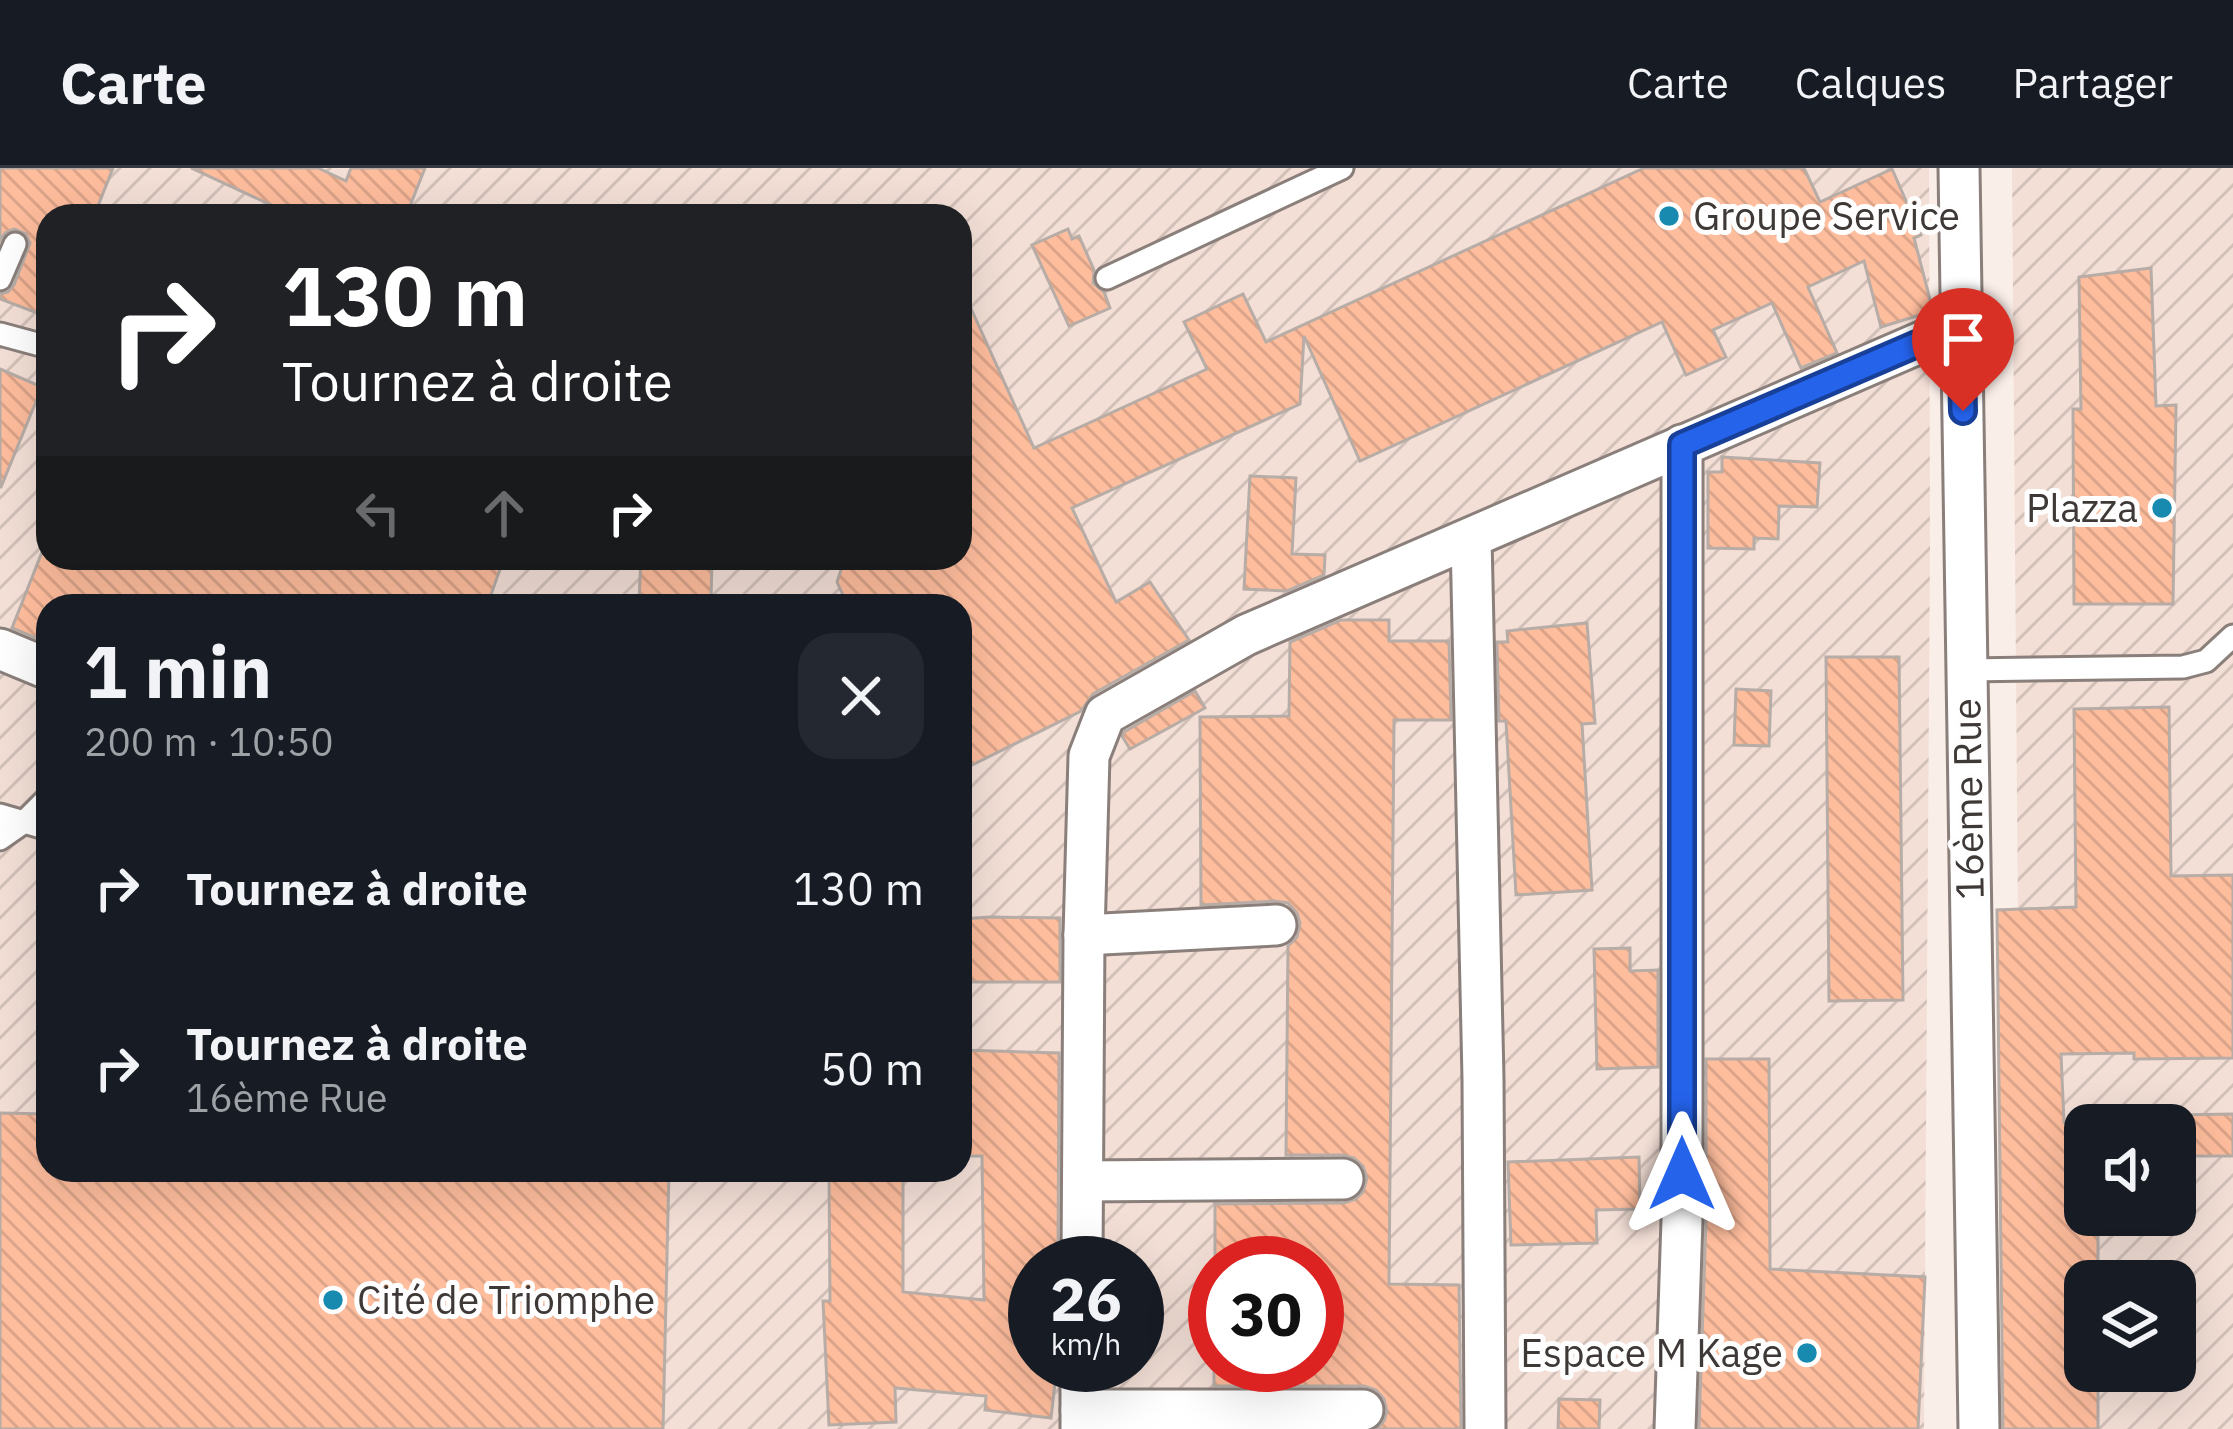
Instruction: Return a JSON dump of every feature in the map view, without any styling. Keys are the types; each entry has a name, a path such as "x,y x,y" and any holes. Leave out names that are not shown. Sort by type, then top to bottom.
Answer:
{"street":[{"name":"16ème Rue","path":"1959,168 1979,1429"},
{"path":"1082,1236 1088,756 1105,715 1246,634 1961,325"},
{"path":"1675,1429 1682,1220 1682,445"},
{"path":"1471,538 1485,1429"},
{"path":"0,649 36,664"},
{"path":"1084,935 1276,926"},
{"path":"1083,1181 1343,1179"},
{"path":"1081,1420 1363,1410"}],"lane":[{"path":"1107,278 1342,168"},
{"path":"0,279 15,244"},
{"path":"0,334 36,343"},
{"path":"1966,670 2182,667 2206,661 2233,636"},
{"path":"0,839 36,810"},
{"path":"0,814 36,826"}],"shaded area":[{"path":"0,168 1929,168 1924,1429 0,1429"},
{"path":"2012,168 2233,168 2233,1429 2022,1429"}],"building":[{"path":"0,168 113,168 99,204 36,204 36,312 0,299 14,285 30,243 26,234 14,229 0,241"},
{"path":"191,168 318,168 346,181 351,168 425,168 411,204 269,204"},
{"path":"1644,168 1804,168 1820,202 1892,169 1921,235 1914,238 1933,311 1881,327 1864,261 1808,287 1837,353 1801,368 1772,303 1713,330 1726,357 1686,375 1662,322 1360,461 1304,336 1300,404 1072,508 1116,602 1150,582 1189,640 1093,694 1081,711 972,765 972,594 842,594 837,582 841,570 972,570 972,311 1034,448 1207,369 1184,322 1243,294 1266,342"},
{"path":"1068,229 1072,239 1079,236 1094,270 1093,283 1104,292 1110,308 1069,326 1032,245"},
{"path":"2151,268 2156,406 2176,405 2173,604 2074,604 2073,409 2081,409 2079,277"},
{"path":"0,369 36,384 36,402 0,487"},
{"path":"1722,457 1820,463 1817,507 1779,506 1778,539 1754,538 1754,549 1708,548 1708,472 1722,472"},
{"path":"1250,476 1296,478 1292,554 1325,555 1324,575 1287,591 1244,589"},
{"path":"36,567 500,570 491,594 36,594 36,638 12,628"},
{"path":"640,570 712,570 711,594 639,594"},
{"path":"1341,620 1389,620 1389,641 1449,641 1451,720 1394,720 1389,1284 1459,1285 1461,1429 1377,1429 1387,1411 1384,1399 1364,1386 1344,1386 1344,1236 1215,1236 1215,1204 1344,1203 1363,1192 1367,1178 1354,1158 1286,1155 1288,946 1297,937 1297,913 1288,903 1275,901 1201,905 1200,717 1289,716 1290,642"},
{"path":"1587,623 1595,723 1582,724 1592,890 1516,895 1506,721 1499,721 1497,642 1508,642 1507,631"},
{"path":"1826,657 1899,657 1903,1000 1829,1001"},
{"path":"1736,689 1771,691 1769,746 1734,745"},
{"path":"1195,691 1205,708 1130,749 1124,732"},
{"path":"2169,707 2171,876 2233,875 2233,1058 2061,1054 2064,1236 2098,1236 2098,1260 2064,1260 2064,1392 2098,1392 2098,1429 2003,1429 1997,910 2076,907 2074,709"},
{"path":"972,918 1060,918 1060,982 972,982"},
{"path":"1630,948 1630,971 1658,970 1658,1067 1597,1069 1594,949"},
{"path":"972,1050 1059,1053 1058,1236 1008,1236 1008,1392 1054,1392 1051,1418 985,1410 986,1396 895,1388 896,1422 829,1425 823,1301 830,1301 829,1182 903,1182 903,1292 984,1300 982,1156 972,1156"},
{"name":"Espace M Kage","path":"1706,1059 1769,1059 1770,1269 1925,1277 1918,1429 1699,1429"},
{"name":"Cité de Triomphe","path":"0,1113 36,1114 36,1182 669,1182 663,1429 0,1429"},
{"path":"2233,1114 2233,1156 2196,1156 2196,1115"},
{"path":"1639,1157 1640,1209 1596,1210 1597,1243 1511,1245 1508,1162"},
{"path":"1559,1399 1600,1400 1599,1429 1558,1429"}],"place":[{"name":"Groupe Service","path":"1669,216"},
{"name":"Plazza","path":"2162,508"},
{"name":"Cité de Triomphe","path":"333,1300"},
{"name":"Espace M Kage","path":"1807,1353"}],"route":[{"path":"1682,1174 1682,445 1961,325 1963,411"}]}
